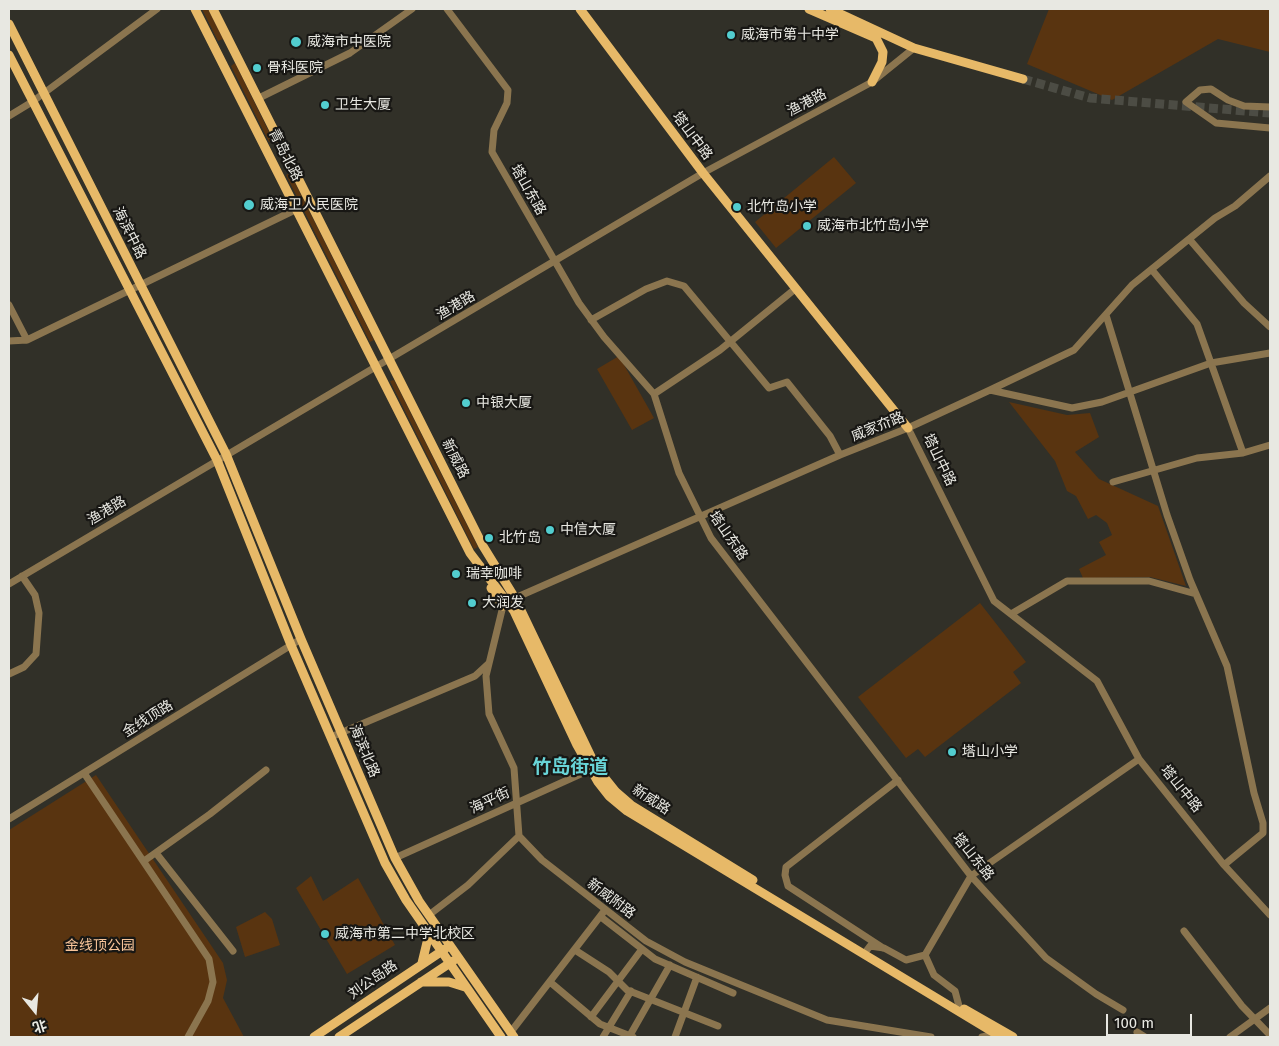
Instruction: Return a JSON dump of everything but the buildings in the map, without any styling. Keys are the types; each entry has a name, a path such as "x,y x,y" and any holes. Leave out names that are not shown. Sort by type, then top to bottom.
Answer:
{"main road":[{"name":"青岛北路","path":"195,9 297,209 375,368"},
{"name":"青岛北路","path":"213,9 389,361"},
{"name":"塔山中路","path":"580,9 703,173 908,428"},
{"path":"809,9 876,38 883,52 882,62 872,82"},
{"path":"830,9 914,48 1023,79"},
{"name":"海滨中路","path":"9,24 226,454"},
{"name":"海滨中路","path":"9,55 217,460"},
{"name":"新威路","path":"389,361 593,769 609,796 627,811 997,1034 1013,1037"},
{"name":"新威路","path":"375,368 470,553 509,602"},
{"name":"海滨北路","path":"226,454 301,639 395,858 429,915 512,1035"},
{"name":"海滨北路","path":"217,460 291,645 386,864 440,952 501,1037"},
{"name":"新威路","path":"593,769 631,806 960,1006 997,1034"},
{"path":"422,963 429,934"},
{"name":"刘公岛路","path":"314,1037 450,946"},
{"name":"刘公岛路","path":"339,1037 458,958"},
{"path":"421,982 449,982 466,987"}],"street":[{"path":"9,116 32,102 157,9"},
{"path":"259,98 350,53 412,9"},
{"name":"塔山东路","path":"447,9 508,90 507,103 494,130 492,152 591,320 654,394 679,474 710,538 971,876 1046,958 1122,1010"},
{"name":"渔港路","path":"9,584 226,454 389,361 703,173 872,82 914,48"},
{"path":"1270,107 1244,106 1228,100 1211,89 1200,90 1186,102 1216,123 1270,128"},
{"name":"威家夼路","path":"509,602 699,517 908,428 1074,350 1132,285 1270,176"},
{"path":"9,341 27,340 297,209"},
{"path":"1190,240 1244,303 1270,327"},
{"path":"1152,270 1197,324 1243,453"},
{"path":"591,320 646,289 666,281 684,286 769,388 787,382 830,436 840,456"},
{"path":"654,394 730,341 795,289"},
{"path":"9,305 27,340"},
{"path":"1106,315 1167,515 1196,594 1231,679 1246,758 1266,832 1224,865"},
{"path":"990,390 1072,408 1102,402 1211,363 1270,353"},
{"name":"塔山中路","path":"908,428 994,601 1097,681 1139,759 1224,865 1270,915"},
{"path":"1113,482 1197,458 1243,453 1270,445"},
{"path":"9,674 24,667 36,654 39,613 35,595 22,576"},
{"path":"1011,614 1067,581 1149,581 1196,594"},
{"path":"429,915 468,885 519,836 514,768 489,714 486,676 509,602"},
{"name":"金线顶路","path":"9,819 301,639"},
{"path":"331,737 475,676 489,663"},
{"path":"898,780 786,867 785,874 788,886 884,948 906,960 925,955 971,876 1139,759"},
{"name":"海平街","path":"395,858 593,769"},
{"path":"144,860 266,770"},
{"path":"84,773 209,959 214,982 208,1002 188,1037"},
{"name":"新威附路","path":"519,836 542,860 603,914 685,962 827,1020 932,1037"},
{"path":"156,852 233,951"},
{"path":"512,1035 603,914 655,959 733,993"},
{"path":"1184,930 1255,1021 1270,1035"},
{"path":"867,950 870,946 884,948"},
{"path":"591,1017 642,949"},
{"path":"575,950 609,972 631,992 718,1026"},
{"path":"925,955 934,975 955,991 960,1006"},
{"path":"550,982 591,1017 607,1027 631,1037 670,965"},
{"path":"675,1037 697,977"},
{"path":"602,1037 631,992"},
{"path":"1230,1037 1255,1021 1270,1008"},
{"path":"1137,1032 1145,1037"},
{"path":"982,1037 997,1034"}],"green space":[{"path":"202,9 208,9 223,39 218,41"},
{"path":"1049,9 1270,9 1270,52 1218,39 1112,100 1027,64"},
{"path":"235,63 273,140 269,142 231,66"},
{"path":"834,157 856,183 776,248 755,222"},
{"path":"290,173 374,340 370,342 286,175"},
{"path":"619,356 654,418 632,430 597,369"},
{"path":"394,380 478,547 474,549 390,381"},
{"path":"1009,402 1067,415 1090,413 1099,437 1075,452 1099,479 1158,506 1186,586 1150,577 1083,578 1079,569 1106,555 1099,542 1112,535 1107,523 1096,515 1088,519 1076,496 1067,491 1055,461"},
{"path":"980,603 1026,662 1013,672 1021,683 925,757 918,749 906,758 858,697"},
{"name":"金线顶公园","path":"96,775 223,963 227,980 223,998 244,1037 9,1037 9,830"},
{"path":"311,876 323,901 358,878 395,945 347,974 296,888"},
{"path":"265,912 272,919 280,945 245,957 236,927"}],"tunnel":[{"path":"1023,79 1090,98 1270,113"}],"place":[{"name":"威海市第十中学","path":"731,35"},
{"name":"威海市中医院","path":"296,42"},
{"name":"骨科医院","path":"257,68"},
{"name":"卫生大厦","path":"325,105"},
{"name":"威海卫人民医院","path":"249,205"},
{"name":"北竹岛小学","path":"737,207"},
{"name":"威海市北竹岛小学","path":"807,226"},
{"name":"中银大厦","path":"466,403"},
{"name":"中信大厦","path":"550,530"},
{"name":"北竹岛","path":"489,538"},
{"name":"瑞幸咖啡","path":"456,574"},
{"name":"大润发","path":"472,603"},
{"name":"塔山小学","path":"952,752"},
{"name":"威海市第二中学北校区","path":"325,934"}],"district":[{"name":"竹岛街道","path":"570,768"}]}
